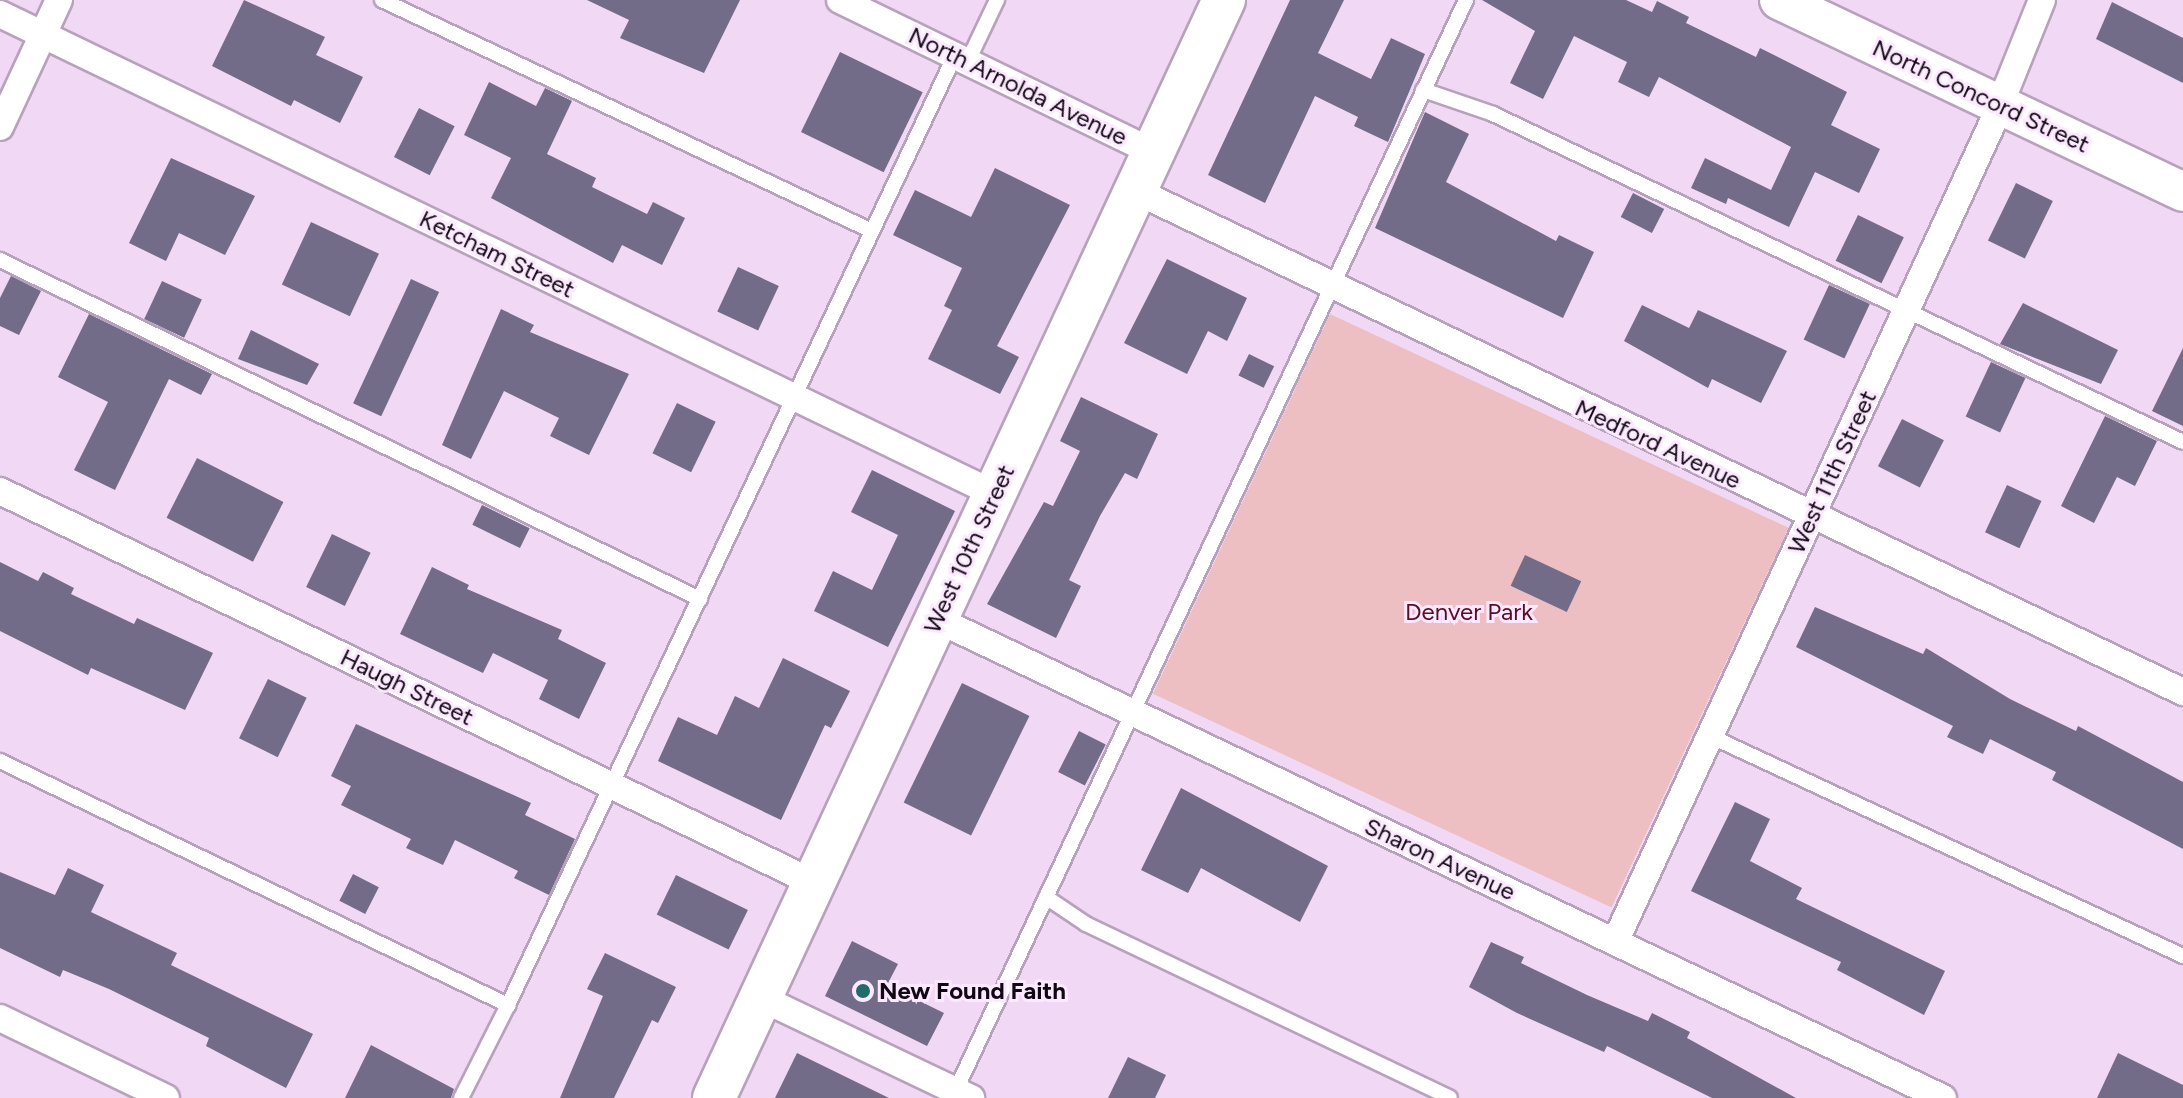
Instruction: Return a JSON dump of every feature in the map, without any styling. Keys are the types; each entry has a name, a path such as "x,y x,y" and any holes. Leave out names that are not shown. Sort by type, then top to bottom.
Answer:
{"main road":[{"name":"West 10th Street","path":"714,1098 1224,0"},
{"name":"North Concord Street","path":"1779,0 2183,192"}],"street":[{"path":"0,127 59,0"},
{"name":"North Arnolda Avenue","path":"840,0 1153,152"},
{"name":"West 11th Street","path":"1615,942 2000,106 2042,0"},
{"name":"Ketcham Street","path":"0,14 995,494"},
{"name":"Medford Avenue","path":"1136,191 1330,288 2183,692"},
{"name":"Haugh Street","path":"0,491 814,883"},
{"name":"Sharon Avenue","path":"936,619 1943,1098"},
{"path":"761,998 960,1096"},
{"path":"0,1018 166,1098"}],"lane":[{"path":"382,0 872,231"},
{"path":"461,1098 614,787 872,231 962,58 997,0"},
{"path":"960,1096 1046,897 1466,0"},
{"path":"1423,90 1493,114 2183,442"},
{"path":"0,260 700,599"},
{"path":"1710,736 2183,956"},
{"path":"0,761 508,1005"},
{"path":"1046,897 1086,924 1450,1098"}],"green space":[{"name":"Denver Park","path":"1330,314 1789,528 1612,908 1153,694"}],"building":[{"path":"244,0 325,37 316,55 363,77 340,123 294,100 291,106 212,66"},
{"path":"587,0 740,0 704,73 620,38 629,20"},
{"path":"1290,0 1344,0 1318,53 1371,79 1391,38 1425,54 1388,142 1354,126 1358,117 1315,96 1265,203 1208,175"},
{"path":"1482,0 1626,0 1652,12 1657,1 1689,17 1686,23 1756,57 1760,48 1847,92 1831,125 1880,149 1859,193 1815,172 1789,227 1728,198 1726,204 1691,188 1705,158 1771,190 1791,147 1659,77 1649,97 1618,82 1627,62 1574,36 1543,99 1510,83 1535,31"},
{"path":"2112,2 2183,38 2183,83 2096,39"},
{"path":"840,52 923,92 884,172 801,132"},
{"path":"489,82 536,106 545,88 572,101 547,154 596,178 592,187 647,214 653,202 685,218 662,265 622,245 613,263 491,198 511,158 464,135"},
{"path":"419,108 455,126 430,175 394,157"},
{"path":"1425,112 1469,134 1446,182 1556,241 1559,235 1594,252 1563,318 1375,228"},
{"path":"171,158 255,196 225,255 179,233 166,261 129,243"},
{"path":"995,168 1070,205 997,346 1019,357 1000,394 928,359 952,310 944,306 962,268 893,235 915,190 971,217"},
{"path":"2016,183 2053,201 2025,258 1988,241"},
{"path":"1633,193 1664,209 1652,233 1621,217"},
{"path":"1858,215 1904,237 1881,283 1836,261"},
{"path":"311,222 379,254 350,316 282,285"},
{"path":"1167,259 1247,298 1227,341 1208,331 1187,374 1124,343"},
{"path":"738,267 779,286 758,330 717,311"},
{"path":"11,276 41,291 19,335 0,326 0,298"},
{"path":"411,279 439,292 381,416 353,403"},
{"path":"162,281 202,300 184,338 144,319"},
{"path":"1829,285 1870,304 1844,358 1804,339"},
{"path":"2023,303 2118,350 2101,384 2000,344"},
{"path":"1642,305 1689,328 1698,310 1787,351 1761,403 1712,379 1708,388 1624,341"},
{"path":"501,309 534,325 530,332 629,374 589,455 550,436 559,418 504,391 471,459 442,445"},
{"path":"89,314 212,374 201,395 169,379 115,490 74,470 108,402 58,377"},
{"path":"251,330 319,364 307,385 238,359"},
{"path":"2183,348 2183,426 2152,411"},
{"path":"1249,354 1274,366 1264,388 1238,376"},
{"path":"1991,362 2025,378 2000,432 1966,416"},
{"path":"1081,397 1158,434 1137,479 1125,473 1100,516 1069,580 1081,586 1056,638 987,604 1044,502 1053,506 1080,451 1060,441"},
{"path":"677,403 716,422 691,472 652,453"},
{"path":"2105,416 2157,441 2135,486 2117,477 2094,523 2061,506"},
{"path":"1902,419 1944,440 1920,488 1878,466"},
{"path":"197,458 283,502 253,562 167,518"},
{"path":"872,470 955,511 888,647 814,611 833,571 872,590 898,535 851,512"},
{"path":"2007,485 2041,501 2019,548 1985,532"},
{"path":"482,505 530,528 520,548 472,525"},
{"path":"332,534 371,553 345,606 306,587"},
{"path":"1525,555 1581,581 1567,612 1511,586"},
{"path":"0,562 38,581 43,572 74,588 71,594 134,624 137,618 213,653 185,710 91,668 88,675 0,631"},
{"path":"432,567 469,585 467,589 562,630 558,639 606,663 579,719 539,699 548,680 493,653 483,673 400,634"},
{"path":"1815,607 1923,654 1926,648 2010,699 2076,731 2078,726 2183,782 2183,849 2052,780 2056,772 1990,739 1983,754 1947,737 1953,726 1796,647"},
{"path":"783,658 850,691 831,728 825,725 781,820 658,761 678,717 717,735 735,696 759,708"},
{"path":"268,679 307,698 278,757 239,738"},
{"path":"962,683 1029,716 971,835 904,803"},
{"path":"356,724 531,803 525,815 575,839 549,895 514,878 518,871 455,840 443,865 406,848 411,839 341,805 351,786 331,776"},
{"path":"1079,731 1106,745 1085,786 1058,772"},
{"path":"1181,788 1328,866 1300,922 1201,868 1188,893 1141,870"},
{"path":"1735,802 1770,819 1750,861 1802,888 1796,899 1945,971 1924,1015 1837,970 1841,962 1691,891"},
{"path":"68,868 104,885 91,912 177,953 171,965 313,1034 286,1088 206,1046 209,1038 109,989 63,970 60,977 0,948 0,872 55,895"},
{"path":"353,874 379,887 365,914 339,901"},
{"path":"676,875 748,910 729,950 657,915"},
{"name":"New Found Faith","path":"852,941 898,964 887,985 944,1013 927,1046 825,996"},
{"path":"1491,942 1524,957 1521,963 1587,995 1648,1021 1652,1013 1690,1032 1687,1038 1796,1098 1712,1098 1607,1046 1604,1052 1517,1013 1469,987"},
{"path":"605,953 676,987 658,1023 652,1020 614,1098 560,1098 603,996 587,989"},
{"path":"371,1045 454,1089 451,1098 345,1098"},
{"path":"797,1053 889,1098 775,1098"},
{"path":"2118,1053 2183,1085 2183,1098 2097,1098"},
{"path":"1128,1057 1166,1075 1155,1098 1108,1098"}],"place":[{"name":"New Found Faith","path":"863,991"}]}
